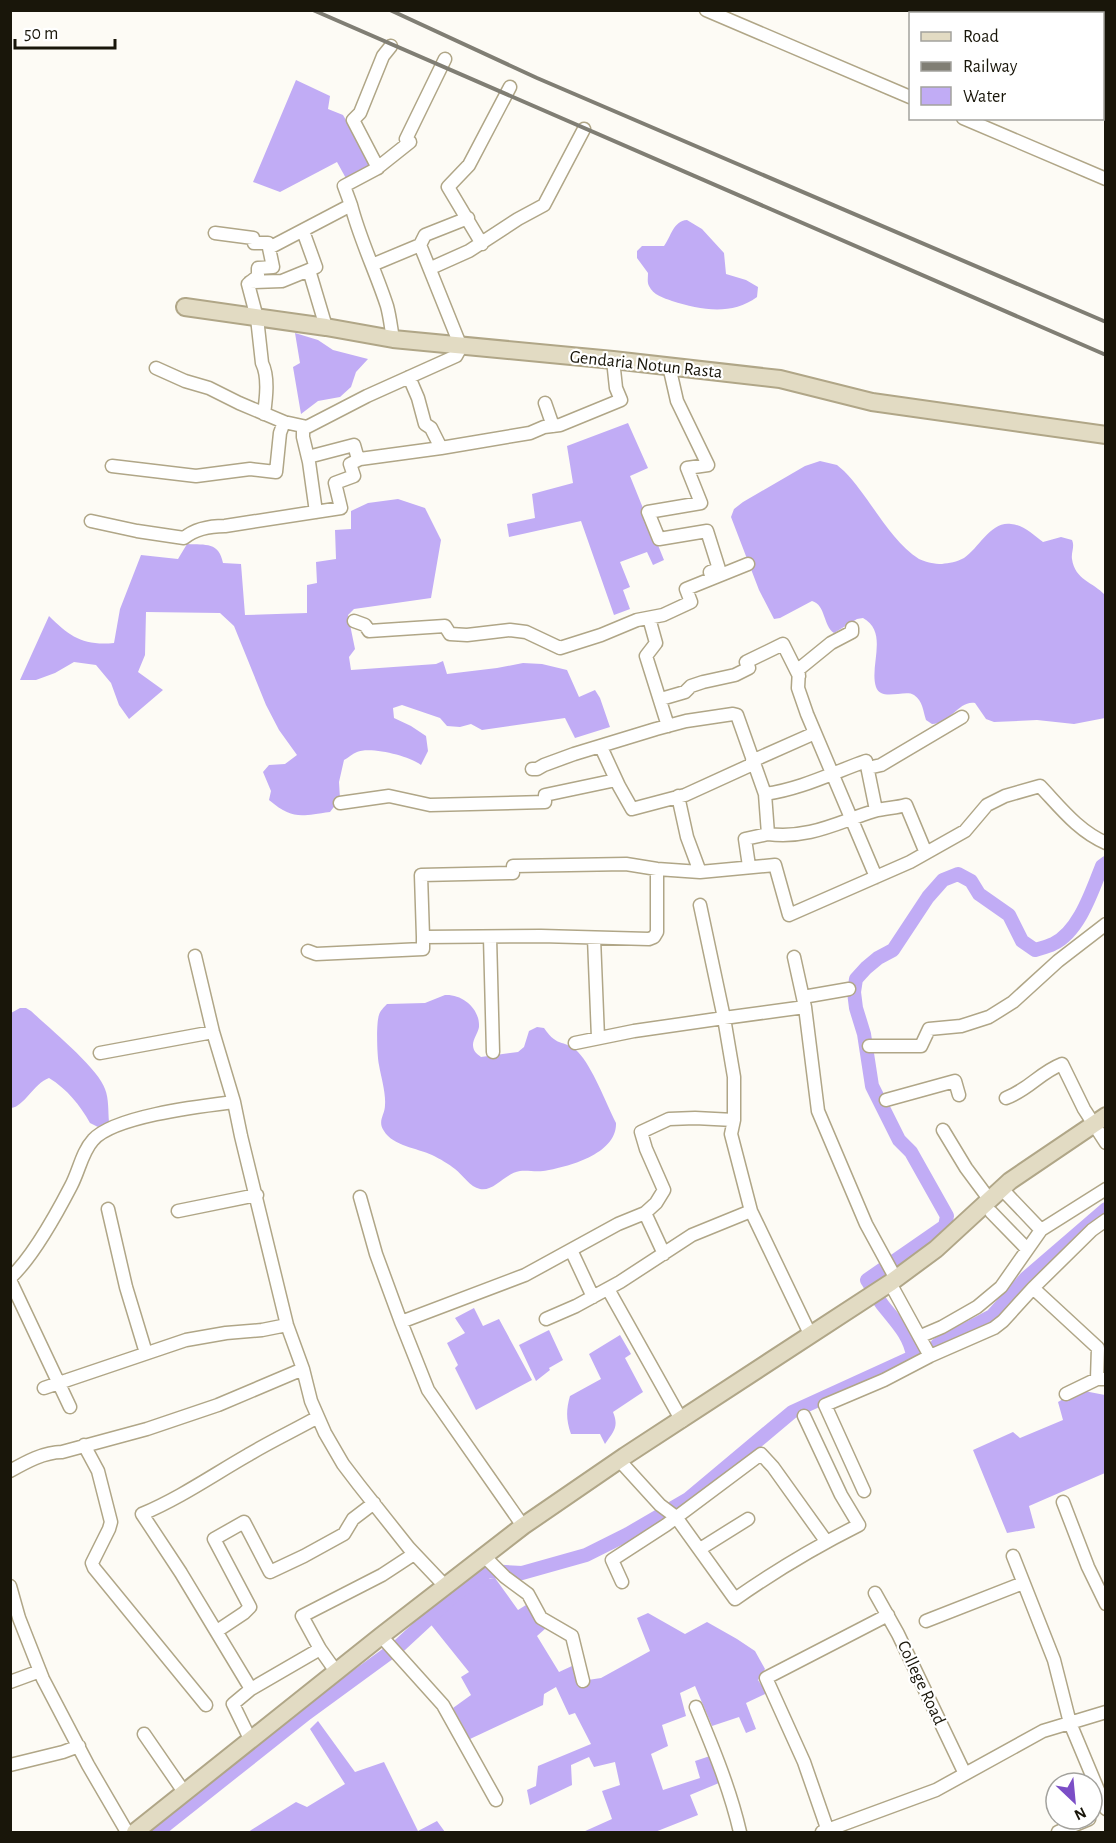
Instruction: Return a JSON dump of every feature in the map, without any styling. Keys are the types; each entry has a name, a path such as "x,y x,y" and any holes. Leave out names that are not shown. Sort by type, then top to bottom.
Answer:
{"main road":[{"name":"Gendaria Notun Rasta","path":"184,308 326,327 393,339 780,379 872,402 1106,435"},
{"path":"135,1833 184,1792 383,1639 445,1586 487,1560 523,1526 619,1460 859,1304 1100,1120"}],"street":[{"path":"706,10 909,97"},
{"path":"378,168 353,120 360,113 383,56 391,46"},
{"path":"393,339 388,310 357,231 344,186 378,168 410,142 405,139 445,59"},
{"path":"482,244 448,187 469,165 510,87"},
{"path":"968,120 1106,179"},
{"path":"431,268 482,244 497,232 544,205 584,129"},
{"path":"269,248 351,205"},
{"path":"372,265 420,245 425,235 468,218"},
{"path":"250,282 282,281 316,267 303,231"},
{"path":"215,233 254,238 255,243 268,243 273,267 258,268 258,276 248,284 257,318 262,363 265,369 264,414"},
{"path":"156,368 184,381 209,388 264,414 303,427 456,356 461,347 420,245"},
{"path":"309,270 326,327"},
{"path":"91,521 184,538 192,532 209,526 225,526 341,508 334,483 354,476 350,464 358,459 530,433 577,419 621,400 616,388 612,360"},
{"path":"669,366 677,401 708,465 687,468 701,503 665,507 648,512 659,539 706,531 719,569 710,572 713,579"},
{"path":"409,377 425,424 431,428 441,448"},
{"path":"545,403 553,426"},
{"path":"112,466 196,476 250,469 276,472 280,433 284,422"},
{"path":"303,427 316,512"},
{"path":"308,457 354,445 358,459"},
{"path":"354,621 365,625 369,632 445,626 450,634 467,635 510,630 526,632 560,648 637,620 663,615 691,602 686,589 748,564"},
{"path":"649,618 656,643 646,656 668,726"},
{"path":"852,628 852,632 815,655 799,669 798,688 876,878"},
{"path":"661,699 685,692 691,686 703,682 735,675 749,668 746,662 783,644 799,676"},
{"path":"532,769 668,726 737,715 765,794 768,834"},
{"path":"868,768 882,765 962,717"},
{"path":"601,747 632,809 678,796 815,732"},
{"path":"765,794 784,791 866,761 876,810"},
{"path":"340,803 389,796 430,805 545,802 545,795 616,780"},
{"path":"308,951 316,954 423,949 421,874 513,873 513,866 626,864 700,872 775,865 789,915 876,878 926,853 965,831 987,805 1005,796 1040,786 1065,815 1086,832 1106,843"},
{"path":"678,796 687,837 700,872"},
{"path":"750,866 744,839 768,834 788,837 814,831 876,810 906,805 926,853"},
{"path":"423,937 654,938 657,932 657,869"},
{"path":"700,905 734,1077 734,1120 731,1134 751,1211 811,1336"},
{"path":"869,1046 921,1046 929,1029 961,1026 989,1017 1013,1002 1058,961 1106,924"},
{"path":"490,937 493,1052"},
{"path":"594,938 598,1038"},
{"path":"195,956 213,1032 234,1102 287,1325 311,1401 344,1464 414,1554 445,1586"},
{"path":"794,957 804,1002 818,1111 866,1224 884,1259 891,1280 930,1356"},
{"path":"575,1043 634,1031 724,1018 804,1002 849,989"},
{"path":"100,1053 213,1032"},
{"path":"1006,1098 1021,1092 1048,1070 1062,1064 1100,1120 1106,1143"},
{"path":"886,1100 955,1081 959,1095"},
{"path":"70,1407 10,1279 43,1233 72,1184 93,1139 112,1128 136,1119 171,1111 234,1102"},
{"path":"401,1322 525,1275 618,1224 645,1213 656,1203 664,1190 641,1132 669,1119 734,1120"},
{"path":"943,1130 966,1168 994,1200 1027,1249"},
{"path":"921,1336 977,1307 1001,1287 1041,1230 1106,1189"},
{"path":"178,1211 257,1196"},
{"path":"360,1197 376,1254 428,1390 523,1526"},
{"path":"994,1200 1041,1230"},
{"path":"108,1209 126,1287 146,1353"},
{"path":"546,1319 593,1297 692,1235 751,1211"},
{"path":"645,1213 664,1254"},
{"path":"864,1491 825,1405 994,1328 1092,1230 1106,1220"},
{"path":"571,1250 593,1297"},
{"path":"608,1288 682,1421"},
{"path":"1033,1288 1098,1348 1101,1379 1066,1394"},
{"path":"44,1388 186,1340 287,1325"},
{"path":"10,1471 53,1452 62,1452 147,1429 218,1405 303,1370"},
{"path":"619,1460 660,1505 676,1517 735,1599 826,1541 859,1525 841,1495 804,1416"},
{"path":"251,1689 181,1572 142,1514 190,1490 264,1445 318,1417"},
{"path":"84,1445 98,1471 111,1522 92,1563 94,1568 206,1706"},
{"path":"622,1582 612,1560 676,1517 761,1454 773,1467 826,1541"},
{"path":"1063,1502 1088,1567 1106,1604"},
{"path":"217,1631 250,1607 214,1539 244,1522 270,1572 344,1534 353,1519 374,1503"},
{"path":"700,1550 748,1519"},
{"path":"337,1673 320,1649 302,1616 382,1575 414,1554"},
{"path":"1013,1556 1054,1660 1070,1723 1094,1771"},
{"path":"487,1560 528,1594 541,1618 572,1636 583,1681"},
{"path":"926,1621 1023,1583"},
{"path":"10,1586 19,1618 40,1671 88,1765 127,1833"},
{"name":"College Road","path":"875,1593 888,1615 965,1774"},
{"path":"888,1615 766,1678 804,1762 825,1832 936,1790 1043,1731 1106,1712"},
{"path":"383,1639 443,1705 496,1800"},
{"path":"250,1741 233,1704 251,1689 320,1649"},
{"path":"10,1682 40,1671"},
{"path":"696,1707 735,1809 740,1833"},
{"path":"144,1734 184,1792"},
{"path":"10,1765 79,1746"}],"water":[{"path":"296,80 330,96 328,109 343,115 374,168 348,182 337,162 280,192 253,182"},
{"path":"687,220 702,229 724,253 726,274 746,280 758,287 757,297 737,307 716,310 683,304 653,292 648,284 648,273 637,258 637,251 642,246 664,246 675,226"},
{"path":"295,333 318,340 333,350 368,359 356,372 351,387 340,397 318,401 301,414 293,367 300,363"},
{"path":"628,423 648,468 630,476 664,560 653,565 647,552 620,562 630,587 623,590 630,609 614,615 581,521 509,537 507,524 535,518 532,494 573,483 567,446"},
{"path":"820,461 837,465 844,471 898,540 908,551 924,561 942,564 961,559 970,554 991,531 1004,524 1020,526 1043,542 1061,537 1072,540 1072,559 1077,572 1105,595 1105,718 1074,724 1037,720 994,722 986,719 975,703 969,703 944,720 932,724 926,720 921,703 914,695 883,694 876,687 874,679 877,640 871,624 863,618 857,619 834,633 830,630 820,607 812,601 774,619 759,590 731,517 734,509 743,502 805,466"},
{"path":"398,499 425,508 441,540 431,598 354,609 348,615 355,649 349,657 351,670 436,664 443,661 447,674 523,663 542,664 567,670 579,697 595,690 610,727 575,738 565,718 482,730 471,724 460,727 447,726 440,718 402,705 393,708 394,718 426,736 428,751 421,765 408,758 390,753 371,750 357,752 344,760 339,782 340,799 330,812 297,815 284,811 269,800 271,791 263,772 269,765 285,764 297,755 279,730 266,705 234,626 220,613 146,612 145,655 138,672 163,690 129,719 119,705 111,683 96,665 74,662 55,673 36,680 20,680 49,616 77,638 94,643 114,643 120,609 141,555 178,559 187,544 211,546 218,551 223,563 241,564 245,615 307,613 307,585 317,583 316,562 336,559 335,530 351,529 351,511 368,503"},
{"path":"445,995 458,997 473,1008 479,1020 479,1027 473,1047 481,1057 518,1052 524,1047 529,1031 537,1027 544,1028 554,1039 574,1048 594,1075 616,1123 609,1143 600,1151 577,1162 543,1171 515,1172 490,1188 480,1189 473,1186 447,1163 388,1136 381,1124 385,1100 377,1040 377,1025 382,1009 387,1004 425,1003"},
{"path":"20,1008 31,1011 72,1048 101,1081 108,1101 109,1122 98,1127 90,1123 62,1087 49,1078 20,1104 11,1108 11,1013"},
{"path":"474,1308 483,1326 499,1319 532,1380 476,1410 455,1368 458,1365 447,1343 465,1333 455,1318"},
{"path":"549,1330 563,1360 549,1368 550,1370 536,1381 519,1345"},
{"path":"620,1335 631,1354 625,1358 643,1392 613,1412 616,1422 615,1429 605,1444 600,1434 571,1434 567,1415 570,1396 601,1379 589,1354"},
{"path":"1079,1390 1105,1395 1105,1473 1029,1506 1035,1528 1007,1533 973,1450 1013,1432 1020,1438 1063,1420 1058,1402"},
{"path":"495,1578 518,1610 526,1605 546,1628 537,1636 559,1672 572,1666 588,1680 601,1678 650,1651 637,1618 648,1613 685,1634 707,1622 755,1651 765,1669 758,1680 767,1693 746,1703 756,1729 746,1733 739,1717 712,1726 695,1686 680,1693 686,1716 662,1725 668,1746 651,1754 663,1790 700,1778 695,1761 710,1756 719,1783 690,1795 698,1815 655,1832 583,1832 612,1819 602,1791 620,1785 615,1762 594,1767 589,1757 571,1765 572,1785 530,1805 527,1790 536,1786 538,1766 591,1744 575,1713 569,1715 556,1687 544,1694 543,1705 470,1739 453,1708 471,1695 461,1677 469,1672 428,1621 478,1580"},
{"path":"318,1721 355,1772 384,1762 418,1831 437,1821 445,1832 248,1832 296,1802 307,1807 345,1784 310,1729"}],"waterway":[{"path":"913,1356 906,1336 880,1302 867,1280 945,1226 947,1216 911,1152 899,1140 872,1086 864,1034 856,1008 854,992 856,979 878,958 893,950 928,897 943,880 958,874 971,881 979,894 1009,915 1022,941 1035,950 1053,944 1070,930 1084,910 1102,866 1106,863"},
{"path":"937,1345 992,1316 1026,1278 1106,1209"},
{"path":"157,1832 307,1713 400,1645 453,1596 488,1571 522,1573 586,1555 628,1534 688,1499 792,1412 917,1355"}],"railway":[{"path":"313,10 1106,355"},
{"path":"390,10 537,78 1106,322"}]}
